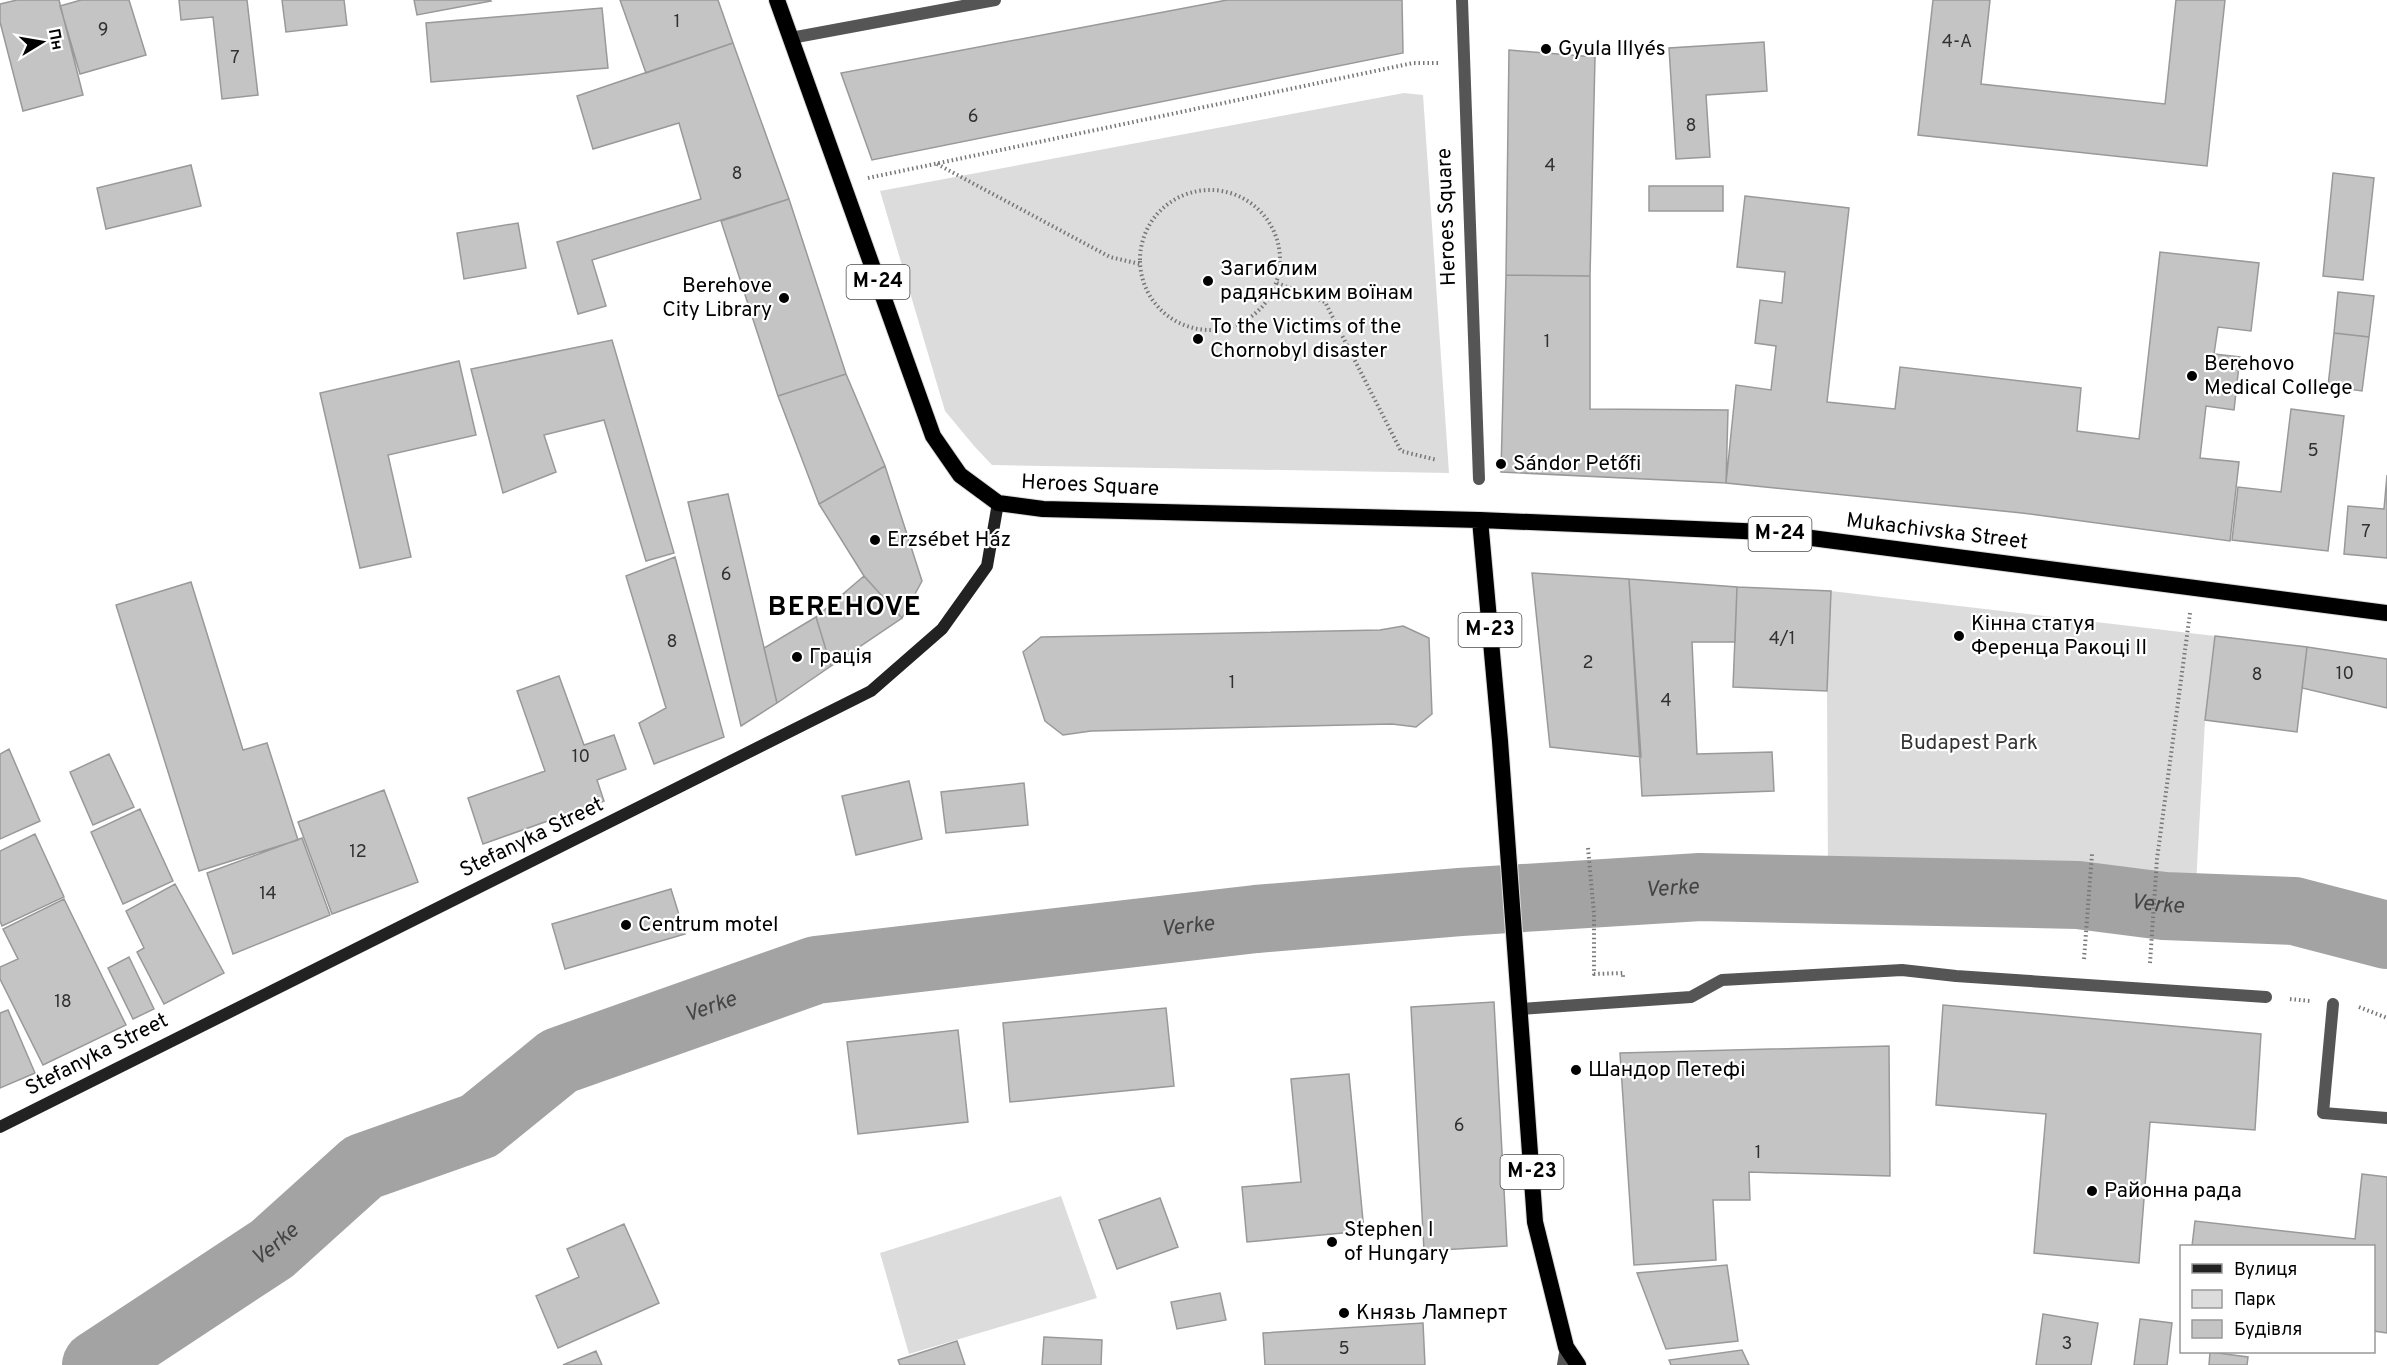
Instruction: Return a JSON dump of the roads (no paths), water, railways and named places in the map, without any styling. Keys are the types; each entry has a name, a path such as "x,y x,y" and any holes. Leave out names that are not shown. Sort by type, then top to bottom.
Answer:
{"highway":[{"name":"М-24","path":"777,0 792,38"},
{"name":"Heroes Square","path":"792,38 933,436 960,475 998,503 1042,509 1480,520"},
{"name":"Mukachivska Street","path":"1480,520 1766,532 2387,613"},
{"name":"М-23","path":"1480,520 1500,741 1535,1222 1566,1347 1578,1365"}],"main road":[{"name":"Stefanyka Street","path":"0,1127 871,691 942,628 987,566 998,503"}],"street":[{"path":"792,38 995,0"},
{"name":"Heroes Square","path":"1462,0 1479,479"},
{"path":"1519,1002 1691,997 1722,980 1902,970 1956,976 2266,997"},
{"path":"2333,1004 2323,1113 2387,1118"},
{"path":"1563,1365 1566,1347"}],"waterway":[{"name":"Verke","path":"96,1365 272,1249 363,1167 479,1126 559,1061 816,970 1256,919 1460,902 1700,887 2078,895 2164,906 2294,911 2387,935"}],"place":[{"name":"Gyula Illyés","path":"1546,49"},
{"name":"Загиблим радянським воїнам","path":"1208,281"},
{"name":"Berehove City Library","path":"784,298"},
{"name":"To the Victims of the Chornobyl disaster","path":"1198,339"},
{"name":"Berehovo Medical College","path":"2192,376"},
{"name":"Sándor Petőfi","path":"1501,464"},
{"name":"Erzsébet Ház","path":"875,540"},
{"name":"Кінна статуя Ференца Ракоці II","path":"1959,636"},
{"name":"Грація","path":"797,657"},
{"name":"Centrum motel","path":"626,925"},
{"name":"Шандор Петефі","path":"1576,1070"},
{"name":"Районна рада","path":"2092,1191"},
{"name":"Stephen I of Hungary","path":"1332,1242"},
{"name":"Князь Ламперт","path":"1344,1313"}],"district":[{"name":"BEREHOVE","path":"845,608"}],"park label":[{"name":"Budapest Park","path":"1969,743"}]}
